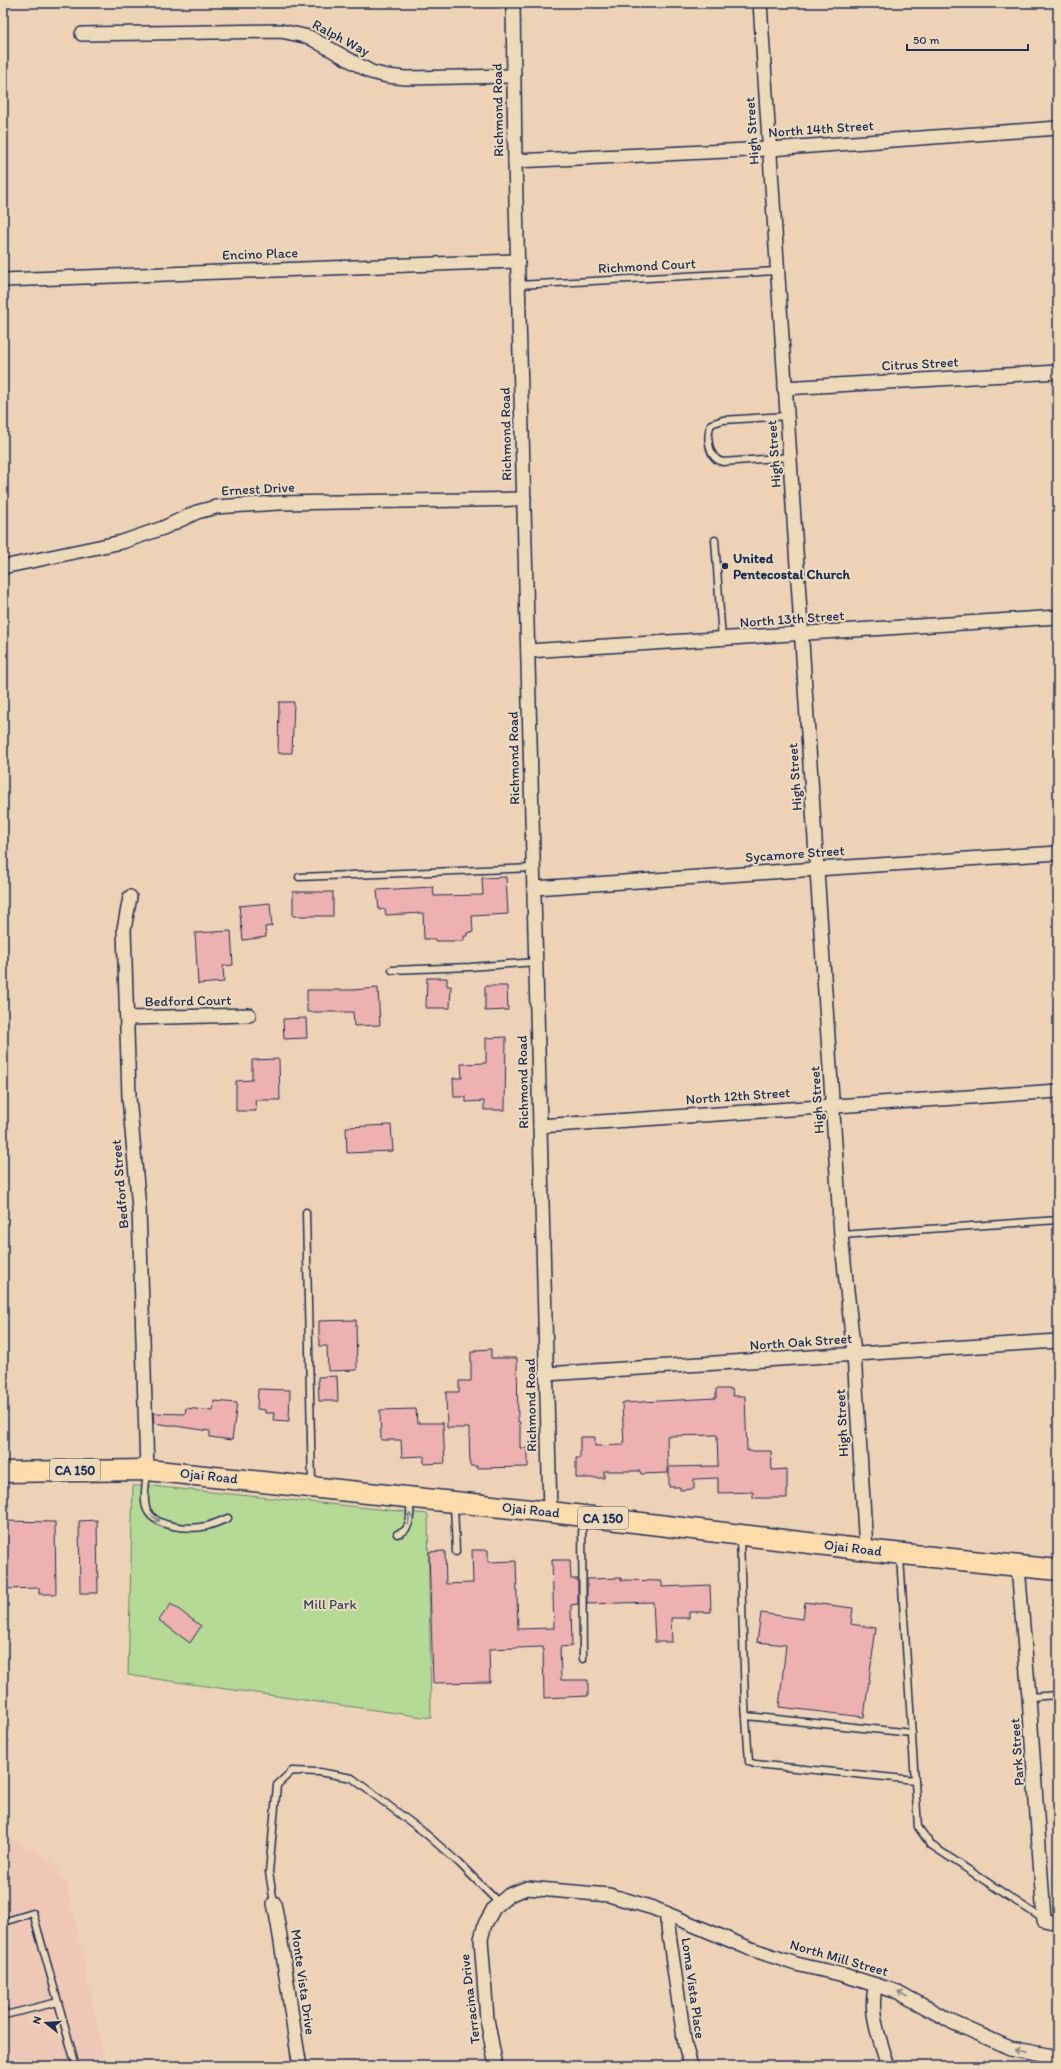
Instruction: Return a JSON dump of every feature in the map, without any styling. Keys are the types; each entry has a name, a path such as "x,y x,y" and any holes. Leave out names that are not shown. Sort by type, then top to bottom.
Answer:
{"main road":[{"name":"Ojai Road","path":"3,1472 147,1470 550,1512 899,1554 1058,1570"}],"street":[{"name":"Richmond Road","path":"513,3 513,76 518,285 550,1512"},
{"name":"High Street","path":"760,3 784,388 790,457 841,1234 854,1354 866,1549"},
{"name":"Ralph Way","path":"82,34 281,31 309,37 371,72 387,76 406,78 513,76"},
{"name":"North 14th Street","path":"515,161 770,149 1058,128"},
{"name":"Encino Place","path":"3,280 518,261"},
{"name":"Citrus Street","path":"784,388 1058,372"},
{"name":"Ernest Drive","path":"3,567 122,542 163,528 197,512 216,507 278,503 524,499"},
{"name":"North 13th Street","path":"528,651 722,640 1058,617"},
{"name":"Sycamore Street","path":"534,888 1058,853"},
{"name":"Bedford Street","path":"130,897 124,929 128,1018 129,1097 139,1208 147,1470"},
{"name":"Bedford Court","path":"128,1018 249,1015"},
{"name":"North 12th Street","path":"540,1126 1058,1091"},
{"name":"North Oak Street","path":"546,1374 1058,1341"},
{"name":"Park Street","path":"1018,1567 1029,1697 1044,1920"},
{"name":"Terracina Drive","path":"496,2066 487,2019 480,1946 485,1924 499,1903 509,1895 527,1888 608,1895"},
{"name":"North Mill Street","path":"608,1895 666,1913 751,1949 796,1964 898,1992 954,2023 1010,2048 1058,2057"},
{"name":"Monte Vista Drive","path":"274,1903 282,1944 300,2066"},
{"name":"Loma Vista Place","path":"666,1913 685,2045 691,2066"},
{"path":"1044,1920 1058,1923"},
{"path":"876,1985 872,1999 877,2029 888,2066"}],"lane":[{"name":"Richmond Court","path":"518,285 777,271"},
{"path":"787,416 723,420 711,424 709,429 712,455 717,461 723,462 790,457"},
{"path":"715,540 722,640"},
{"path":"299,877 533,868"},
{"path":"392,970 470,967 536,962"},
{"path":"306,1212 312,1486"},
{"path":"841,1234 1058,1220"},
{"path":"147,1470 146,1507 151,1516 161,1523 193,1527 207,1526 228,1518"},
{"path":"397,1534 406,1530 409,1525 410,1498"},
{"path":"454,1503 456,1552"},
{"path":"582,1516 583,1659"},
{"path":"740,1535 749,1762 755,1764 915,1780"},
{"path":"899,1554 918,1827 931,1845 1044,1920"},
{"path":"1029,1697 1058,1695"},
{"path":"746,1716 912,1733"},
{"path":"274,1903 269,1872 277,1785 292,1771 319,1772 352,1778 425,1833 459,1863 499,1903"},
{"path":"3,1922 33,1913 76,2066"},
{"path":"3,2008 5,2015 58,2002"}],"shaded area":[{"path":"14,1840 51,1860 67,1883 106,2066 3,2066 3,1841"}],"green space":[{"name":"Mill Park","path":"133,1486 151,1486 428,1514 431,1718 128,1675"}],"building":[{"path":"279,702 294,702 292,753 278,753"},
{"path":"506,877 508,914 472,916 473,932 467,933 467,936 464,936 464,941 435,941 435,939 424,939 423,913 386,915 385,909 379,910 377,890 433,887 434,896 483,895 482,878"},
{"path":"293,892 333,892 333,916 293,916"},
{"path":"270,903 272,926 265,927 266,937 243,940 239,906"},
{"path":"231,931 233,965 223,966 224,982 198,984 195,933"},
{"path":"427,978 447,978 447,986 451,986 450,1008 426,1008"},
{"path":"485,986 507,986 508,1010 485,1011"},
{"path":"378,988 380,1025 354,1026 353,1012 307,1012 307,990 352,990"},
{"path":"306,1018 307,1038 284,1039 283,1019"},
{"path":"506,1037 505,1110 484,1110 484,1101 466,1102 466,1097 454,1097 453,1078 462,1078 461,1064 486,1063 486,1038"},
{"path":"279,1059 280,1100 255,1100 256,1111 236,1111 236,1081 252,1080 252,1060"},
{"path":"391,1125 393,1151 347,1153 346,1127"},
{"path":"356,1320 357,1370 328,1371 327,1346 319,1346 319,1321"},
{"path":"491,1349 491,1358 517,1358 520,1448 528,1448 528,1467 477,1468 477,1466 470,1466 469,1428 447,1428 446,1392 459,1392 459,1381 471,1381 471,1352 476,1352 476,1350"},
{"path":"337,1376 338,1401 319,1401 318,1377"},
{"path":"258,1389 290,1390 289,1421 273,1420 274,1413 265,1413 265,1410 257,1409"},
{"path":"716,1389 732,1389 733,1396 745,1396 747,1451 771,1451 772,1470 787,1469 787,1498 753,1498 753,1492 718,1493 718,1478 694,1479 694,1489 680,1490 680,1487 669,1487 669,1467 718,1466 717,1435 667,1436 668,1473 641,1474 640,1471 604,1471 604,1478 576,1478 576,1458 580,1458 580,1437 595,1437 595,1446 624,1445 622,1403 716,1398"},
{"path":"214,1401 237,1403 232,1440 210,1437 210,1431 154,1423 153,1413 185,1414 186,1408 213,1411"},
{"path":"416,1409 417,1423 443,1423 445,1463 424,1464 424,1456 402,1457 401,1440 381,1440 380,1410"},
{"path":"97,1520 98,1593 80,1593 79,1521"},
{"path":"3,1521 55,1522 56,1594 39,1594 39,1588 3,1589"},
{"path":"472,1550 488,1550 488,1562 516,1561 518,1629 554,1628 552,1560 570,1560 571,1579 578,1579 578,1604 571,1605 572,1646 560,1647 561,1680 588,1680 588,1696 544,1698 543,1647 489,1649 490,1682 433,1683 429,1552 445,1551 446,1584 473,1583"},
{"path":"621,1578 621,1580 662,1581 662,1587 710,1585 711,1612 689,1612 689,1618 671,1618 672,1642 655,1642 653,1602 587,1604 587,1579"},
{"path":"805,1602 853,1608 851,1624 876,1628 864,1717 779,1707 786,1645 757,1642 761,1613 803,1619"},
{"path":"171,1604 201,1626 190,1643 159,1620"}],"place":[{"name":"United Pentecostal Church","path":"725,566"}]}
